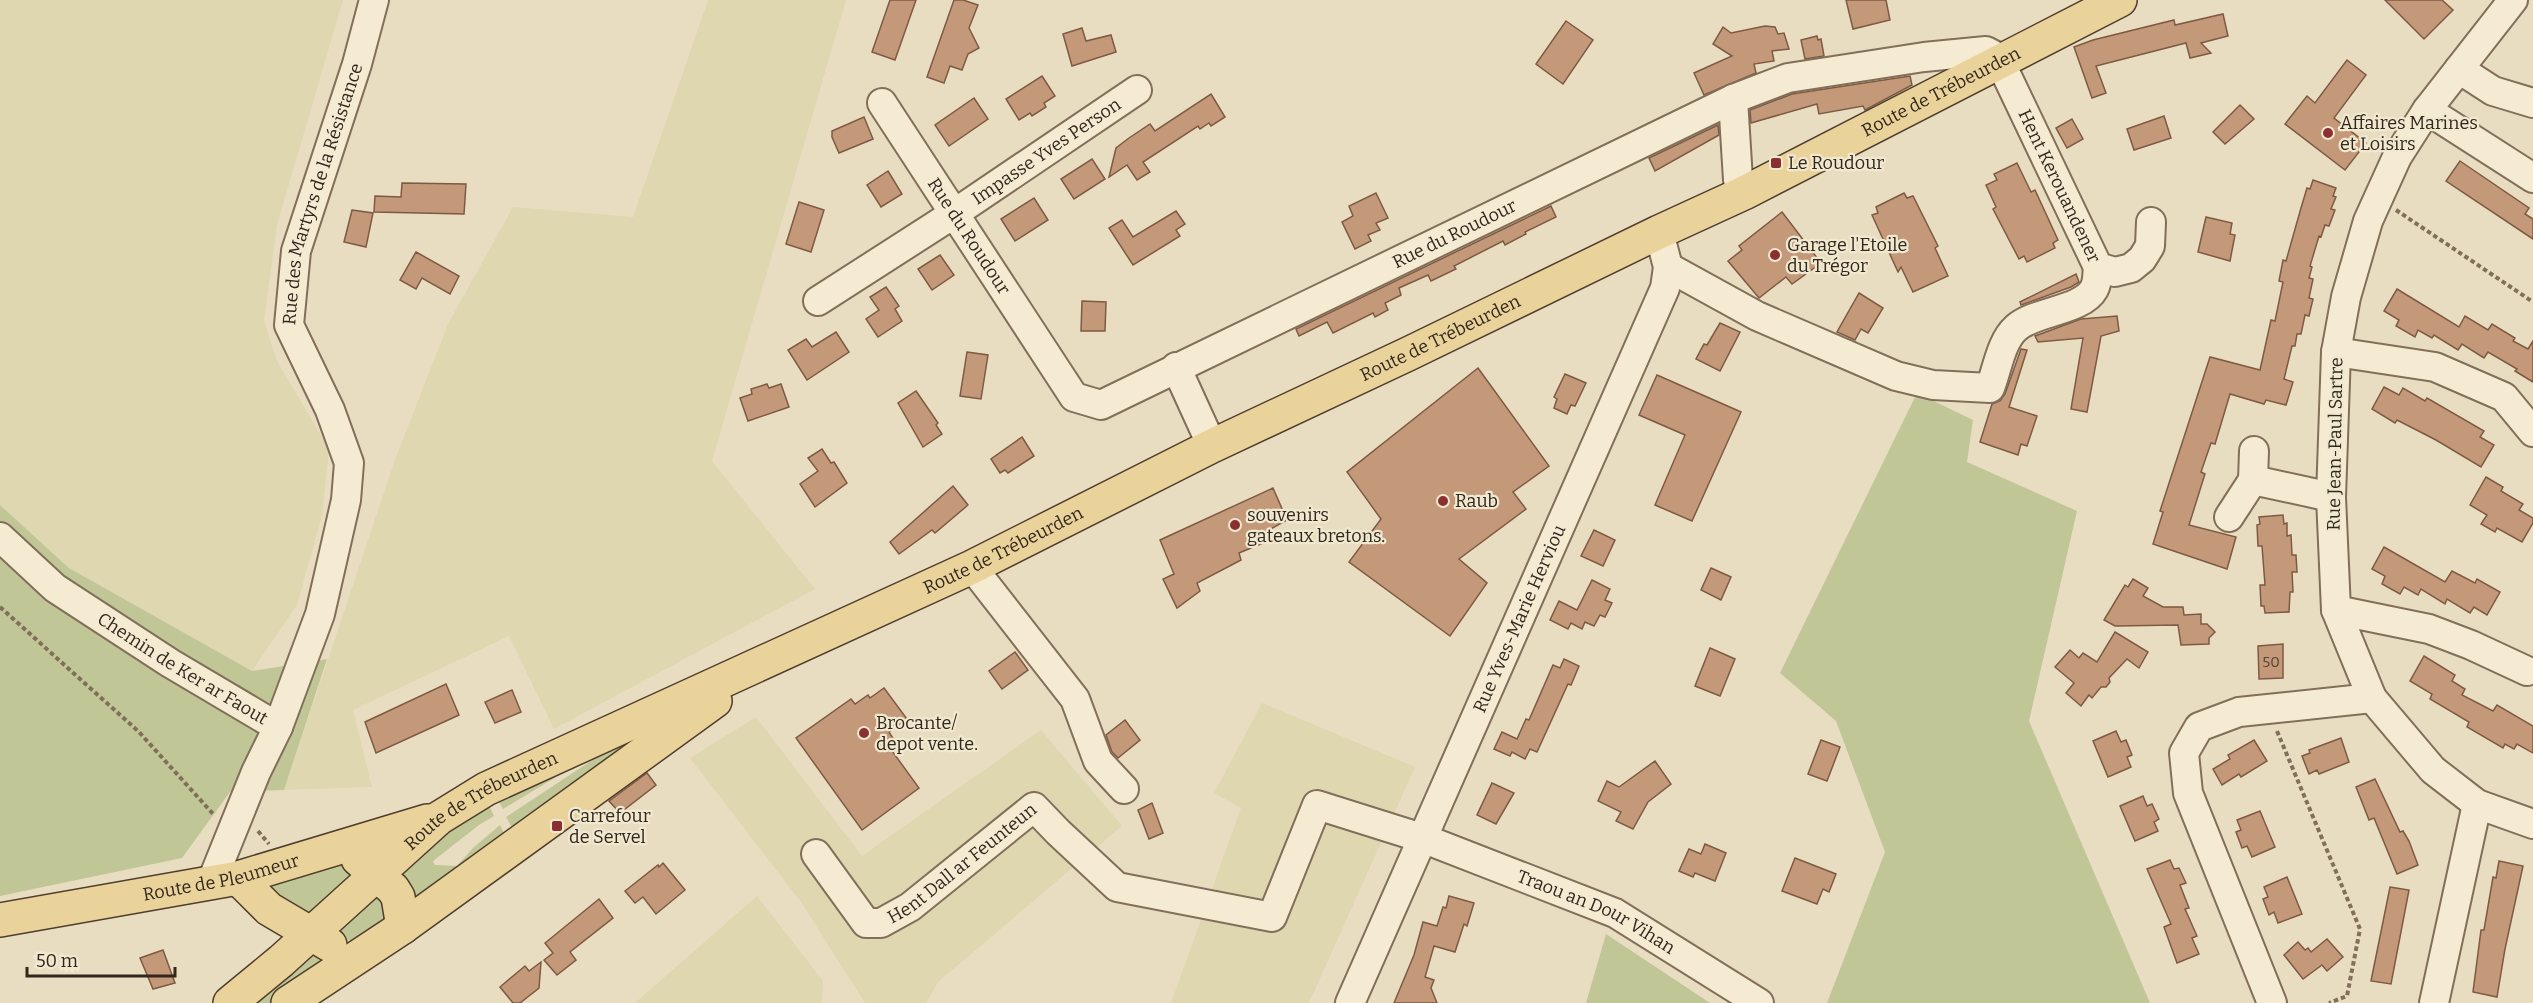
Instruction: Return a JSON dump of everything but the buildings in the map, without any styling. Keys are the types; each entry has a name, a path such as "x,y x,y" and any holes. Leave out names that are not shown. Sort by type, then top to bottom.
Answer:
{"main road":[{"name":"Route de Trébeurden","path":"230,1003 311,934 438,818 486,789 972,567 1212,446 1408,354 1659,231 1744,193 2113,2"},
{"name":"Route de Trébeurden","path":"302,997 772,660"},
{"name":"Route de Pleumeur","path":"0,920 225,879 438,818"},
{"path":"343,846 393,889 398,897 402,927"},
{"path":"225,879 269,909 355,960"},
{"path":"269,909 280,961"}],"street":[{"name":"Rue des Martyrs de la Résistance","path":"278,728 320,614 346,500 349,463 330,410 289,325 296,251 357,64 374,0"},
{"name":"Rue Jean-Paul Sartre","path":"2504,6 2427,110 2397,158 2368,221 2346,297 2336,352 2331,497 2336,610 2372,698 2433,770 2478,804 2533,824"},
{"name":"Rue du Roudour","path":"882,103 1074,397 1101,405 1733,99 1788,78 1924,57 1986,51 2003,60"},
{"name":"Hent Kerouandener","path":"2003,60 2005,72 2098,267 2115,272 2131,268 2142,259 2150,246 2151,222"},
{"path":"2458,69 2493,90 2532,100"},
{"name":"Impasse Yves Person","path":"818,301 955,213 1137,90"},
{"path":"1733,99 1738,180 1744,193"},
{"path":"2427,110 2533,178"},
{"name":"Rue Yves-Marie Herviou","path":"1350,1003 1665,288 1668,267 1659,231"},
{"path":"1668,267 1757,316 1896,376 1933,385 1990,387 2006,342 2015,328 2084,299 2093,291 2098,267"},
{"path":"2336,352 2435,367 2504,397 2533,432"},
{"path":"1176,367 1212,446"},
{"path":"2229,517 2253,480 2254,451"},
{"path":"2253,480 2331,497"},
{"name":"Chemin de Ker ar Faout","path":"0,537 55,588 170,663 278,728 230,832"},
{"path":"972,567 1075,699 1098,761 1124,789"},
{"path":"2336,610 2429,629 2527,671"},
{"path":"2272,1003 2188,794 2184,753 2199,727 2239,712 2372,698"},
{"path":"2434,1003 2478,804"},
{"name":"Hent Dall ar Feunteun","path":"816,854 866,923 881,923 910,907 1034,807 1117,887 1272,917 1317,805 1422,838"},
{"path":"225,879 230,832"},
{"name":"Traou an Dour Vihan","path":"1422,838 1615,913 1759,1003"}],"path":[{"path":"2378,198 2533,302"},
{"path":"0,607 139,732 230,832"},
{"path":"2268,710 2360,929 2347,996 2329,1003"}],"shaded area":[{"path":"0,0 343,0 277,225 264,321 277,361 329,449 322,516 297,605 252,671 69,568 0,505"},
{"path":"708,0 846,0 712,461 815,589 554,729 509,636 353,710 372,787 284,790 395,460 448,324 513,207 633,217"},
{"path":"1262,703 1415,767 1309,1003 1171,1003 1241,808 1214,793"},
{"path":"756,717 862,856 1041,730 1122,826 938,982 926,1003 865,1003 801,902 690,758"},
{"path":"757,896 823,981 822,1003 635,1003"}],"green space":[{"path":"1917,393 1973,420 1967,462 2077,511 2029,721 2150,1003 1827,1003 1885,852 1836,721 1780,673"},
{"path":"0,505 69,568 252,671 327,659 284,790 230,792 182,858 0,896"},
{"path":"703,693 515,833 506,817 594,759 591,756 503,809 494,793"},
{"path":"486,799 494,816 433,861 435,865 457,866 473,848 500,825 507,839 410,906 390,869"},
{"path":"336,859 358,869 309,924 245,880"},
{"path":"380,891 386,916 371,933 359,940 352,940 324,931"},
{"path":"1606,934 1710,1003 1586,1003"},
{"path":"307,946 333,959 271,1003 256,1003 270,991"}],"place":[{"name":"Affaires Marines et Loisirs","path":"2328,133"},
{"name":"Le Roudour","path":"1776,163"},
{"name":"Garage l'Etoile du Trégor","path":"1775,255"},
{"name":"Raub","path":"1443,501"},
{"name":"souvenirs gateaux bretons.","path":"1235,525"},
{"name":"Brocante/ depot vente.","path":"864,733"},
{"name":"Carrefour de Servel","path":"557,826"}]}
